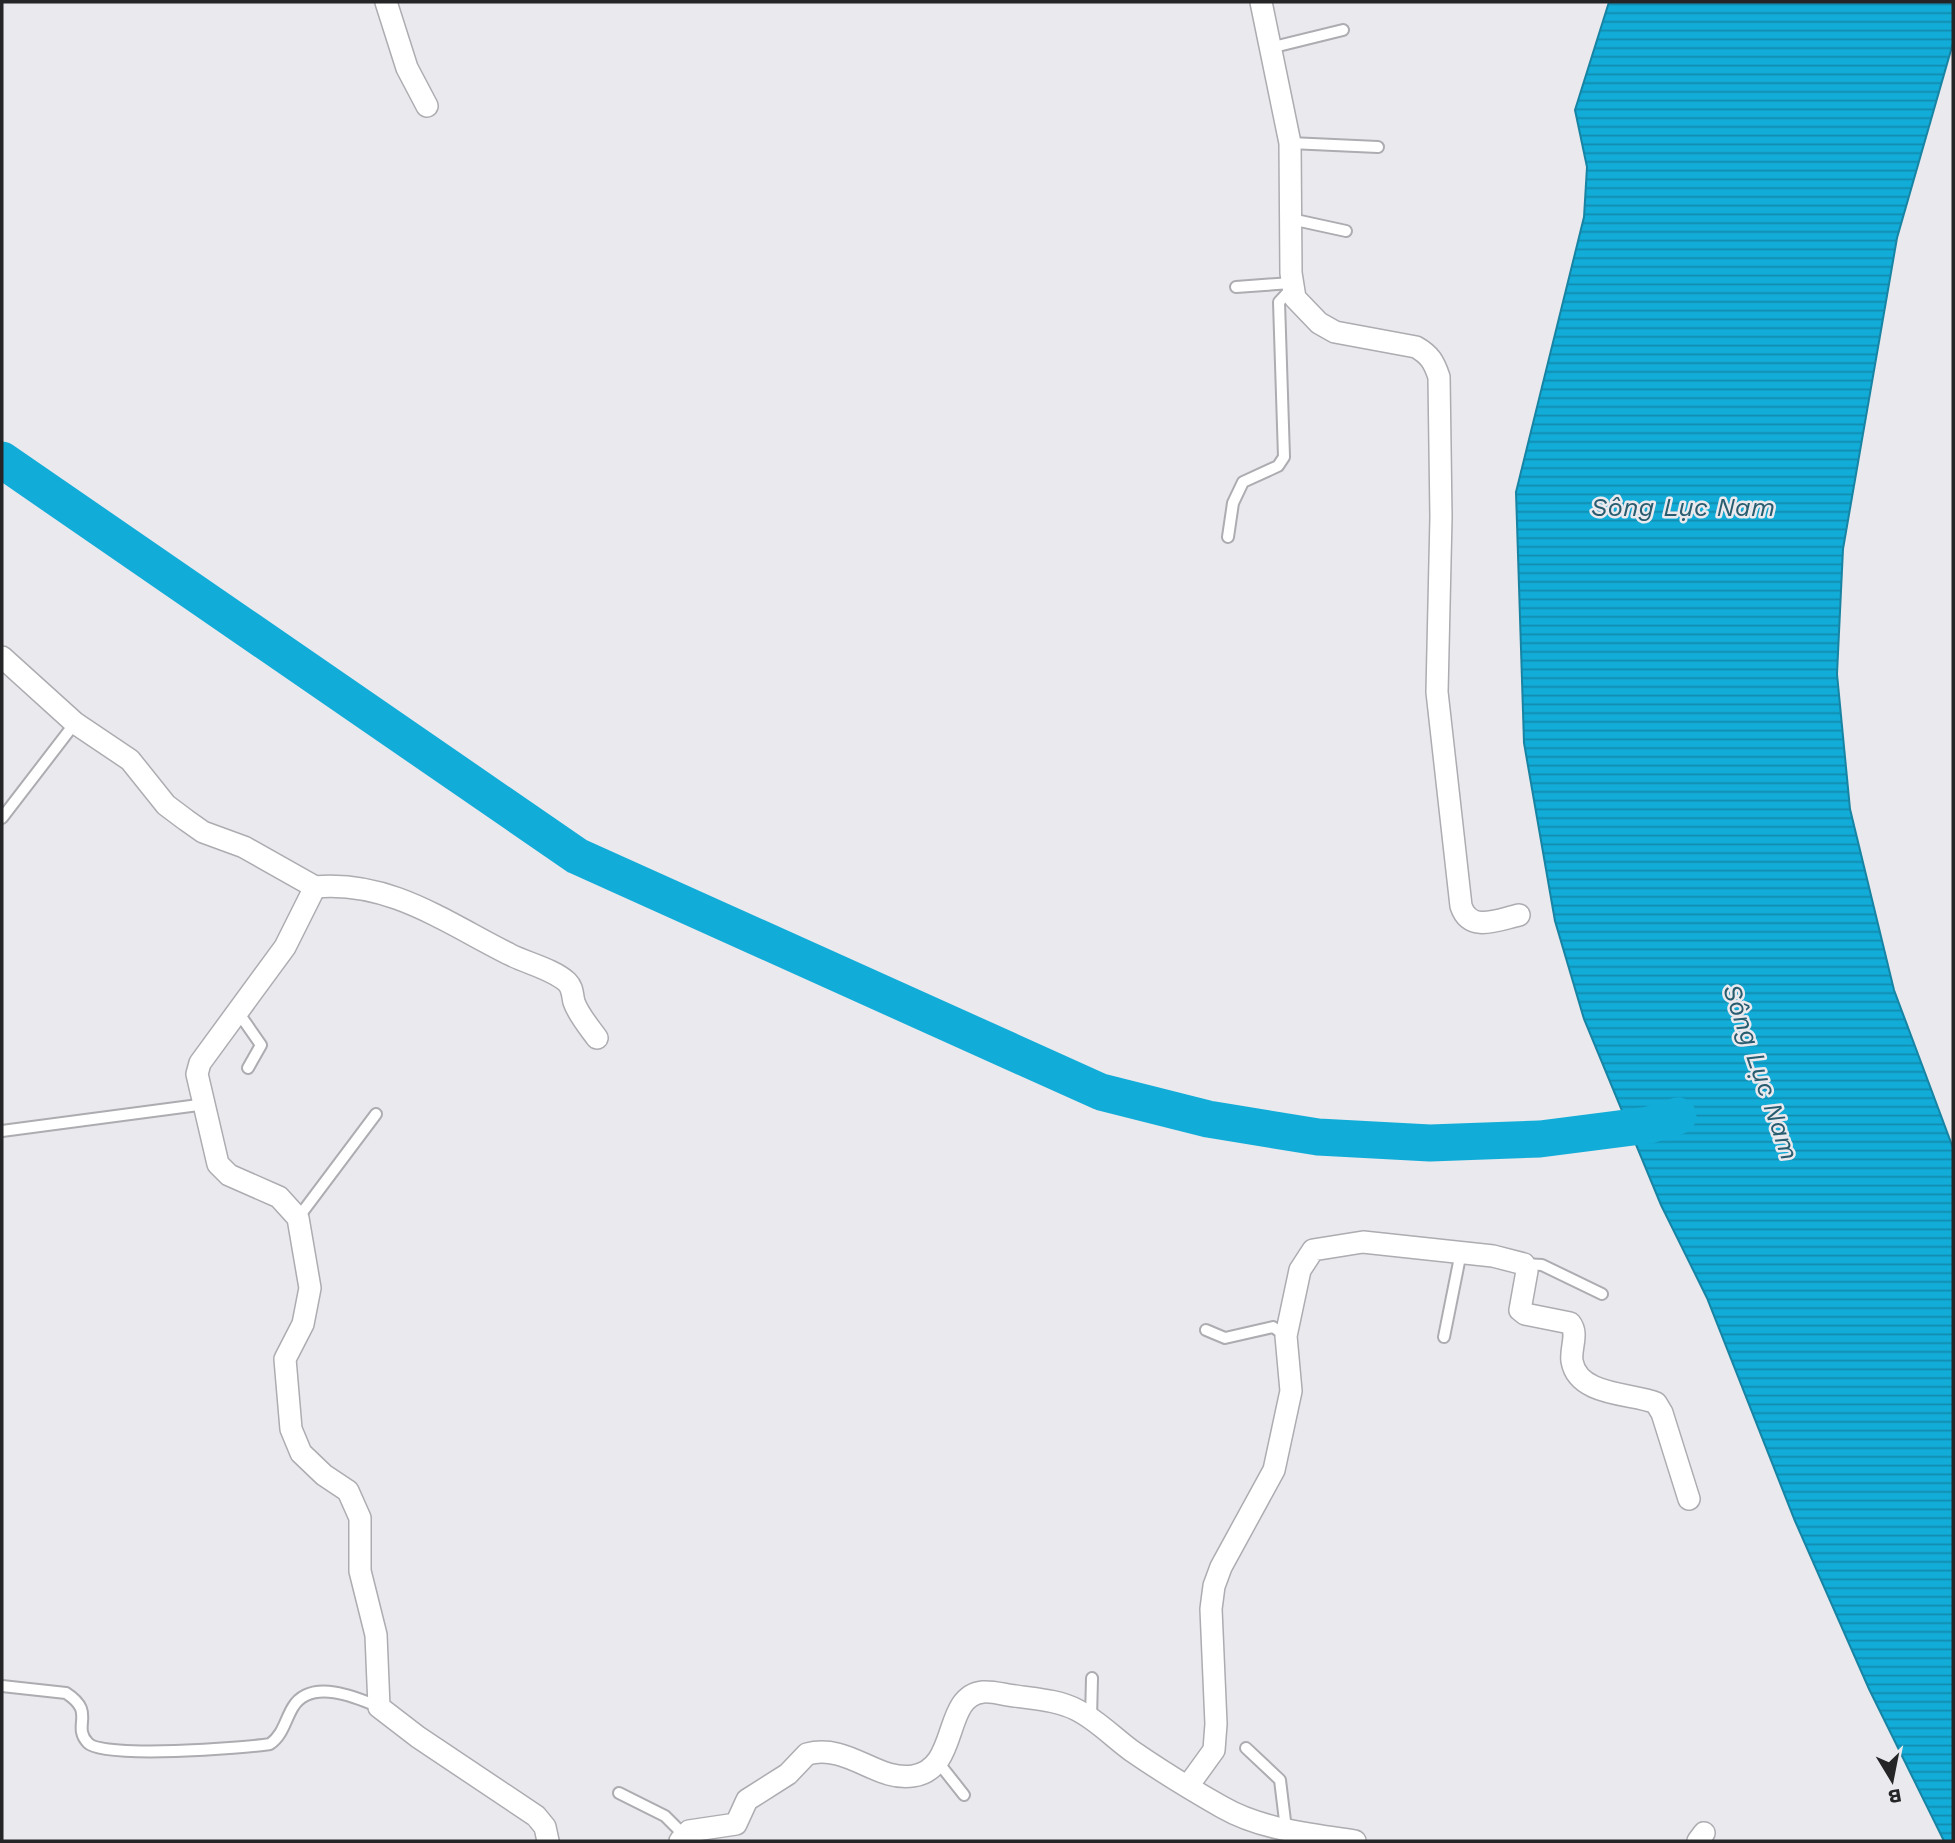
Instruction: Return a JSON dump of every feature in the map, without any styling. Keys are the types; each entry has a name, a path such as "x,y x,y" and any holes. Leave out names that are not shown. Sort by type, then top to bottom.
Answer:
{"street":[{"path":"386,2 407,68 427,106"},
{"path":"1261,2 1290,143 1291,286 1307,313 1335,332 1416,347 1434,362 1439,376 1441,517 1437,692 1461,906 1465,917 1471,922 1482,923 1519,915"},
{"path":"2,657 75,723 130,760 166,804 203,832 244,847 315,887 354,887 383,892 414,903 510,955 564,979 571,987 575,1004 597,1038"},
{"path":"315,887 285,947 200,1063 197,1074 218,1164 229,1175 279,1197 298,1218 310,1288 303,1324 285,1359 291,1429 301,1453 324,1475 348,1491 360,1518 360,1571 376,1635 379,1707 418,1737 536,1816 545,1827 548,1841"},
{"path":"1188,1786 1214,1750 1212,1597 1221,1567 1274,1469 1290,1391 1286,1336 1300,1270 1313,1250 1363,1242 1461,1252 1524,1264 1527,1271 1520,1310 1525,1314 1570,1323 1574,1335 1572,1363 1576,1372 1585,1379 1618,1396 1656,1403 1662,1413 1689,1499"},
{"path":"682,1838 694,1829 736,1824 747,1800 788,1774 807,1754 838,1752 904,1777 925,1773 938,1762 957,1712 975,1695 984,1692 1060,1703 1091,1718 1132,1751 1245,1818 1286,1829 1355,1841"}],"lane":[{"path":"1270,48 1343,30"},
{"path":"1290,143 1378,147"},
{"path":"1291,219 1346,231"},
{"path":"1236,287 1291,286"},
{"path":"1228,537 1233,503 1243,482 1278,466 1284,457 1279,302 1291,286"},
{"path":"2,818 75,723"},
{"path":"238,1013 261,1045 248,1068"},
{"path":"2,1131 206,1104"},
{"path":"298,1218 376,1114"},
{"path":"1444,1338 1461,1252"},
{"path":"1524,1264 1542,1265 1602,1294"},
{"path":"1206,1330 1225,1338 1273,1327 1286,1336"},
{"path":"1091,1718 1092,1678"},
{"path":"2,1686 66,1693 83,1710 82,1733 88,1743 105,1751 137,1752 270,1744 279,1737 295,1703 315,1693 344,1695 379,1707"},
{"path":"1246,1748 1280,1780 1286,1829"},
{"path":"938,1762 964,1795"},
{"path":"619,1793 665,1816 682,1838"}],"water":[{"name":"Sông Lục Nam","path":"1609,2 1953,2 1953,43 1897,238 1843,549 1837,674 1850,809 1894,990 1953,1148 1953,1841 1944,1841 1869,1689 1795,1521 1707,1298 1661,1205 1584,1019 1555,921 1524,743 1516,492 1584,217 1587,167 1575,110"}],"waterway":[{"path":"2,460 577,856 1101,1092 1208,1119 1318,1137 1430,1143 1540,1139 1649,1125 1678,1116"}]}
